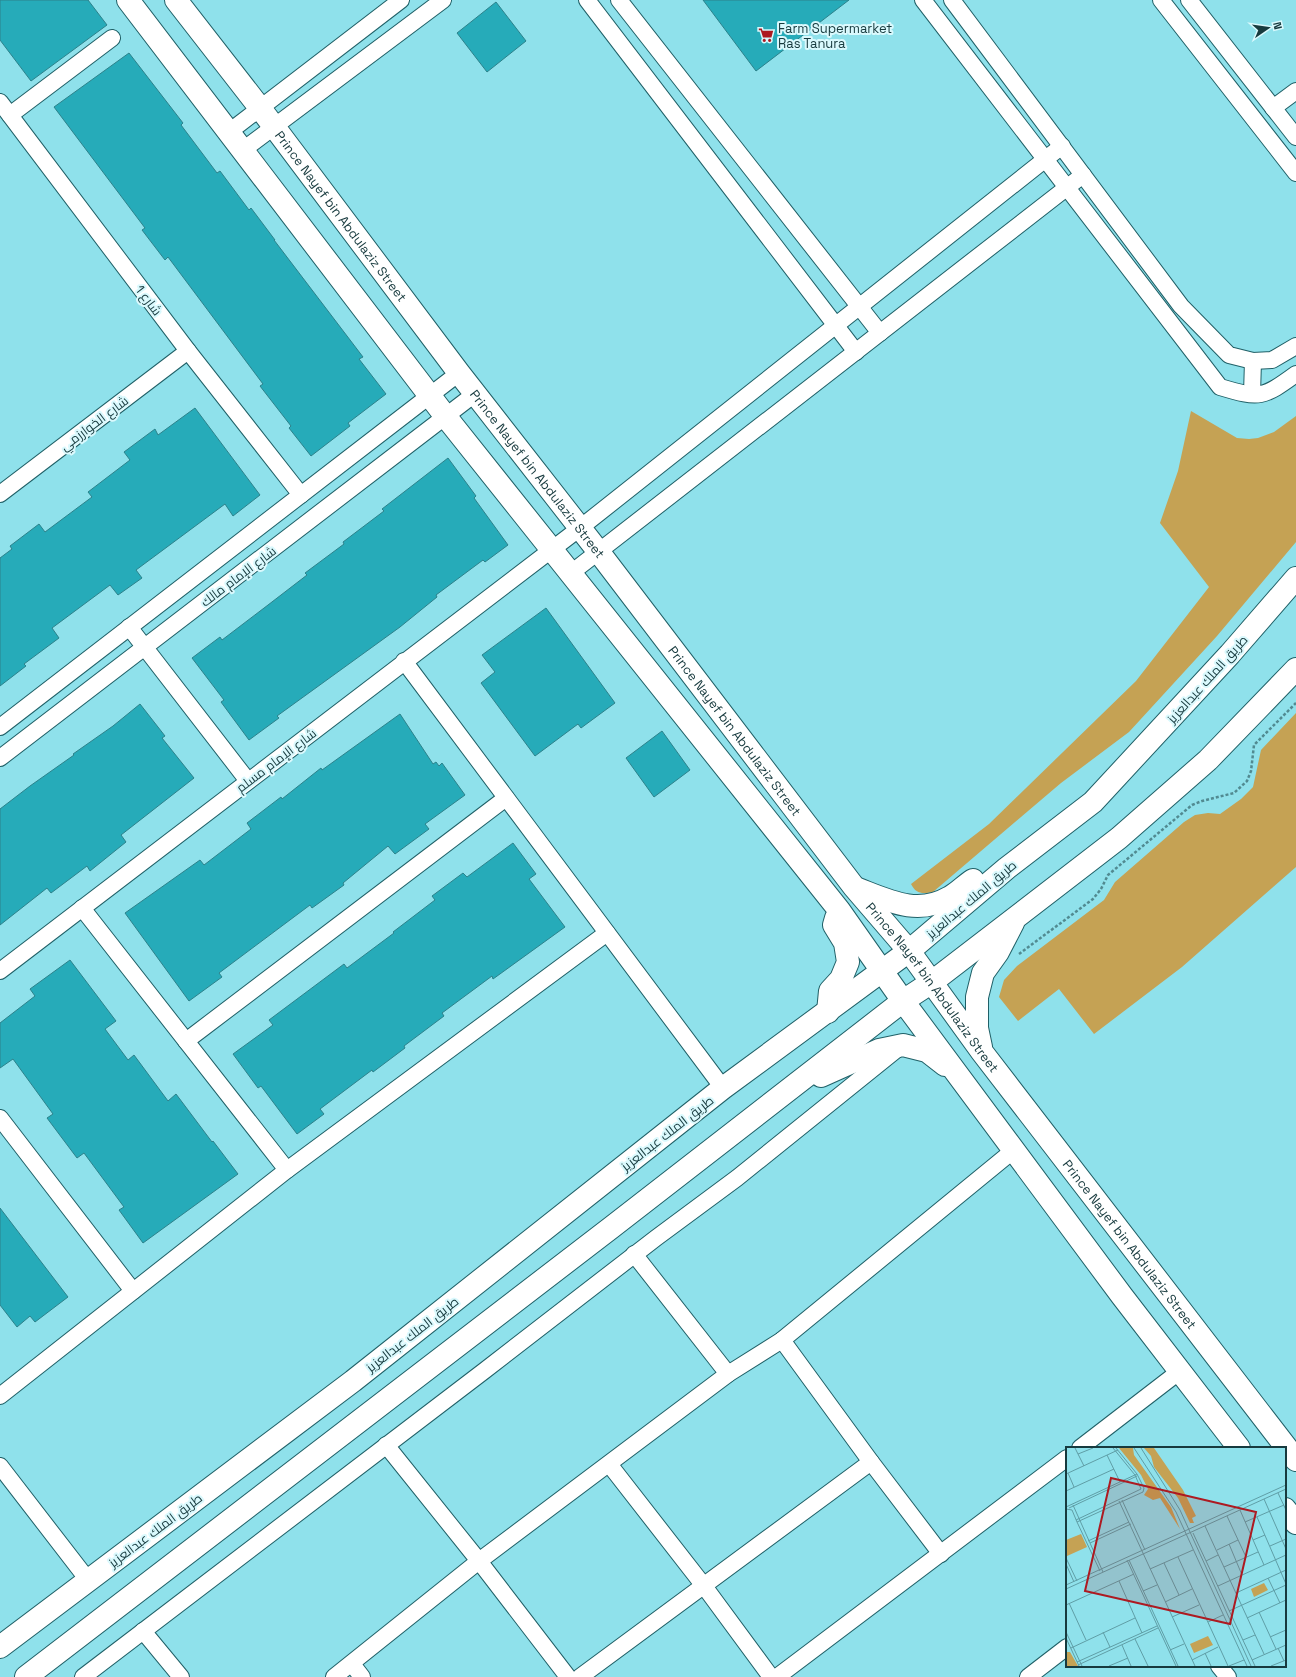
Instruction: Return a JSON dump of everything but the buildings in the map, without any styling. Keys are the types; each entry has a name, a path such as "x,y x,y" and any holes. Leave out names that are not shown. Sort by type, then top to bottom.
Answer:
{"main road":[{"name":"Prince Nayef bin Abdulaziz Street","path":"128,0 430,396 839,910 903,1001 1237,1447"},
{"name":"Prince Nayef bin Abdulaziz Street","path":"176,0 260,108 459,373 598,551 854,887 909,952 982,1052 1296,1460"},
{"name":"طريق الملك عبدالعزيز","path":"0,1647 359,1376 724,1088 909,952 1007,868 1093,802 1230,654 1296,578"},
{"path":"26,1677 903,1001 932,982 1119,838 1208,760 1296,669"},
{"path":"854,887 905,906 918,906 934,904 950,897 981,874 1007,868"},
{"path":"828,1012 830,991 842,979 848,962 845,943 834,925 839,910"},
{"path":"982,1052 977,1028 977,997 983,972 998,952 1016,918"},
{"path":"792,1088 879,1050 902,1045 927,1052 959,1075"},
{"path":"1286,1510 1296,1523"}],"street":[{"path":"229,132 401,0"},
{"path":"243,150 443,0"},
{"path":"587,0 856,352"},
{"path":"619,0 880,333"},
{"path":"923,0 1220,387 1245,394 1261,394 1272,391 1296,374"},
{"path":"952,0 1181,306 1229,355 1253,361 1272,360 1296,346"},
{"path":"1161,0 1296,173"},
{"path":"1189,0 1296,137"},
{"path":"10,115 112,38"},
{"path":"1273,108 1296,90"},
{"name":"شارع 1","path":"0,102 188,351 301,495"},
{"name":"شارع الإمام مسلم","path":"0,971 580,528 1062,146"},
{"path":"571,573 1084,176"},
{"name":"شارع الخوارزمي","path":"0,494 188,351"},
{"path":"1252,394 1253,361"},
{"name":"شارع الإمام مالك","path":"0,726 459,373"},
{"name":"شارع الإمام مالك","path":"0,758 476,394"},
{"path":"129,628 248,781"},
{"path":"404,662 724,1088"},
{"path":"186,1042 506,798"},
{"path":"82,908 287,1170"},
{"path":"0,1396 287,1170 607,933"},
{"path":"83,1677 484,1371 634,1254 737,1178 902,1045"},
{"path":"0,1118 133,1291"},
{"path":"334,1677 479,1561 728,1374 782,1340 1014,1150"},
{"path":"634,1254 728,1374"},
{"path":"782,1340 871,1462 941,1554"},
{"path":"1081,1447 1180,1372"},
{"path":"386,1445 479,1561 568,1677"},
{"path":"777,1677 1066,1459"},
{"path":"580,1677 871,1462"},
{"path":"609,1464 704,1586 770,1677"},
{"path":"0,1466 88,1580"},
{"path":"143,1631 181,1677"},
{"path":"1028,1677 1066,1648"},
{"path":"352,1664 362,1677"},
{"path":"1220,1667 1228,1677"}],"path":[{"path":"1017,955 1093,899 1101,890 1108,875 1192,805 1234,793 1248,781 1251,771 1254,746 1296,702"}],"shaded area":[{"path":"1191,411 1237,438 1249,439 1258,438 1274,432 1296,416 1296,542 1217,636 1129,732 1061,783 933,892 923,893 915,890 911,884 989,824 1136,681 1209,587 1160,523 1178,471"},
{"path":"1296,713 1296,867 1182,967 1094,1034 1059,989 1018,1021 999,997 1004,980 1017,966 1104,900 1115,882 1184,822 1195,815 1208,813 1220,814 1241,799 1253,787 1261,750"}],"place":[{"name":"Farm Supermarket Ras Tanura","path":"766,35"}]}
